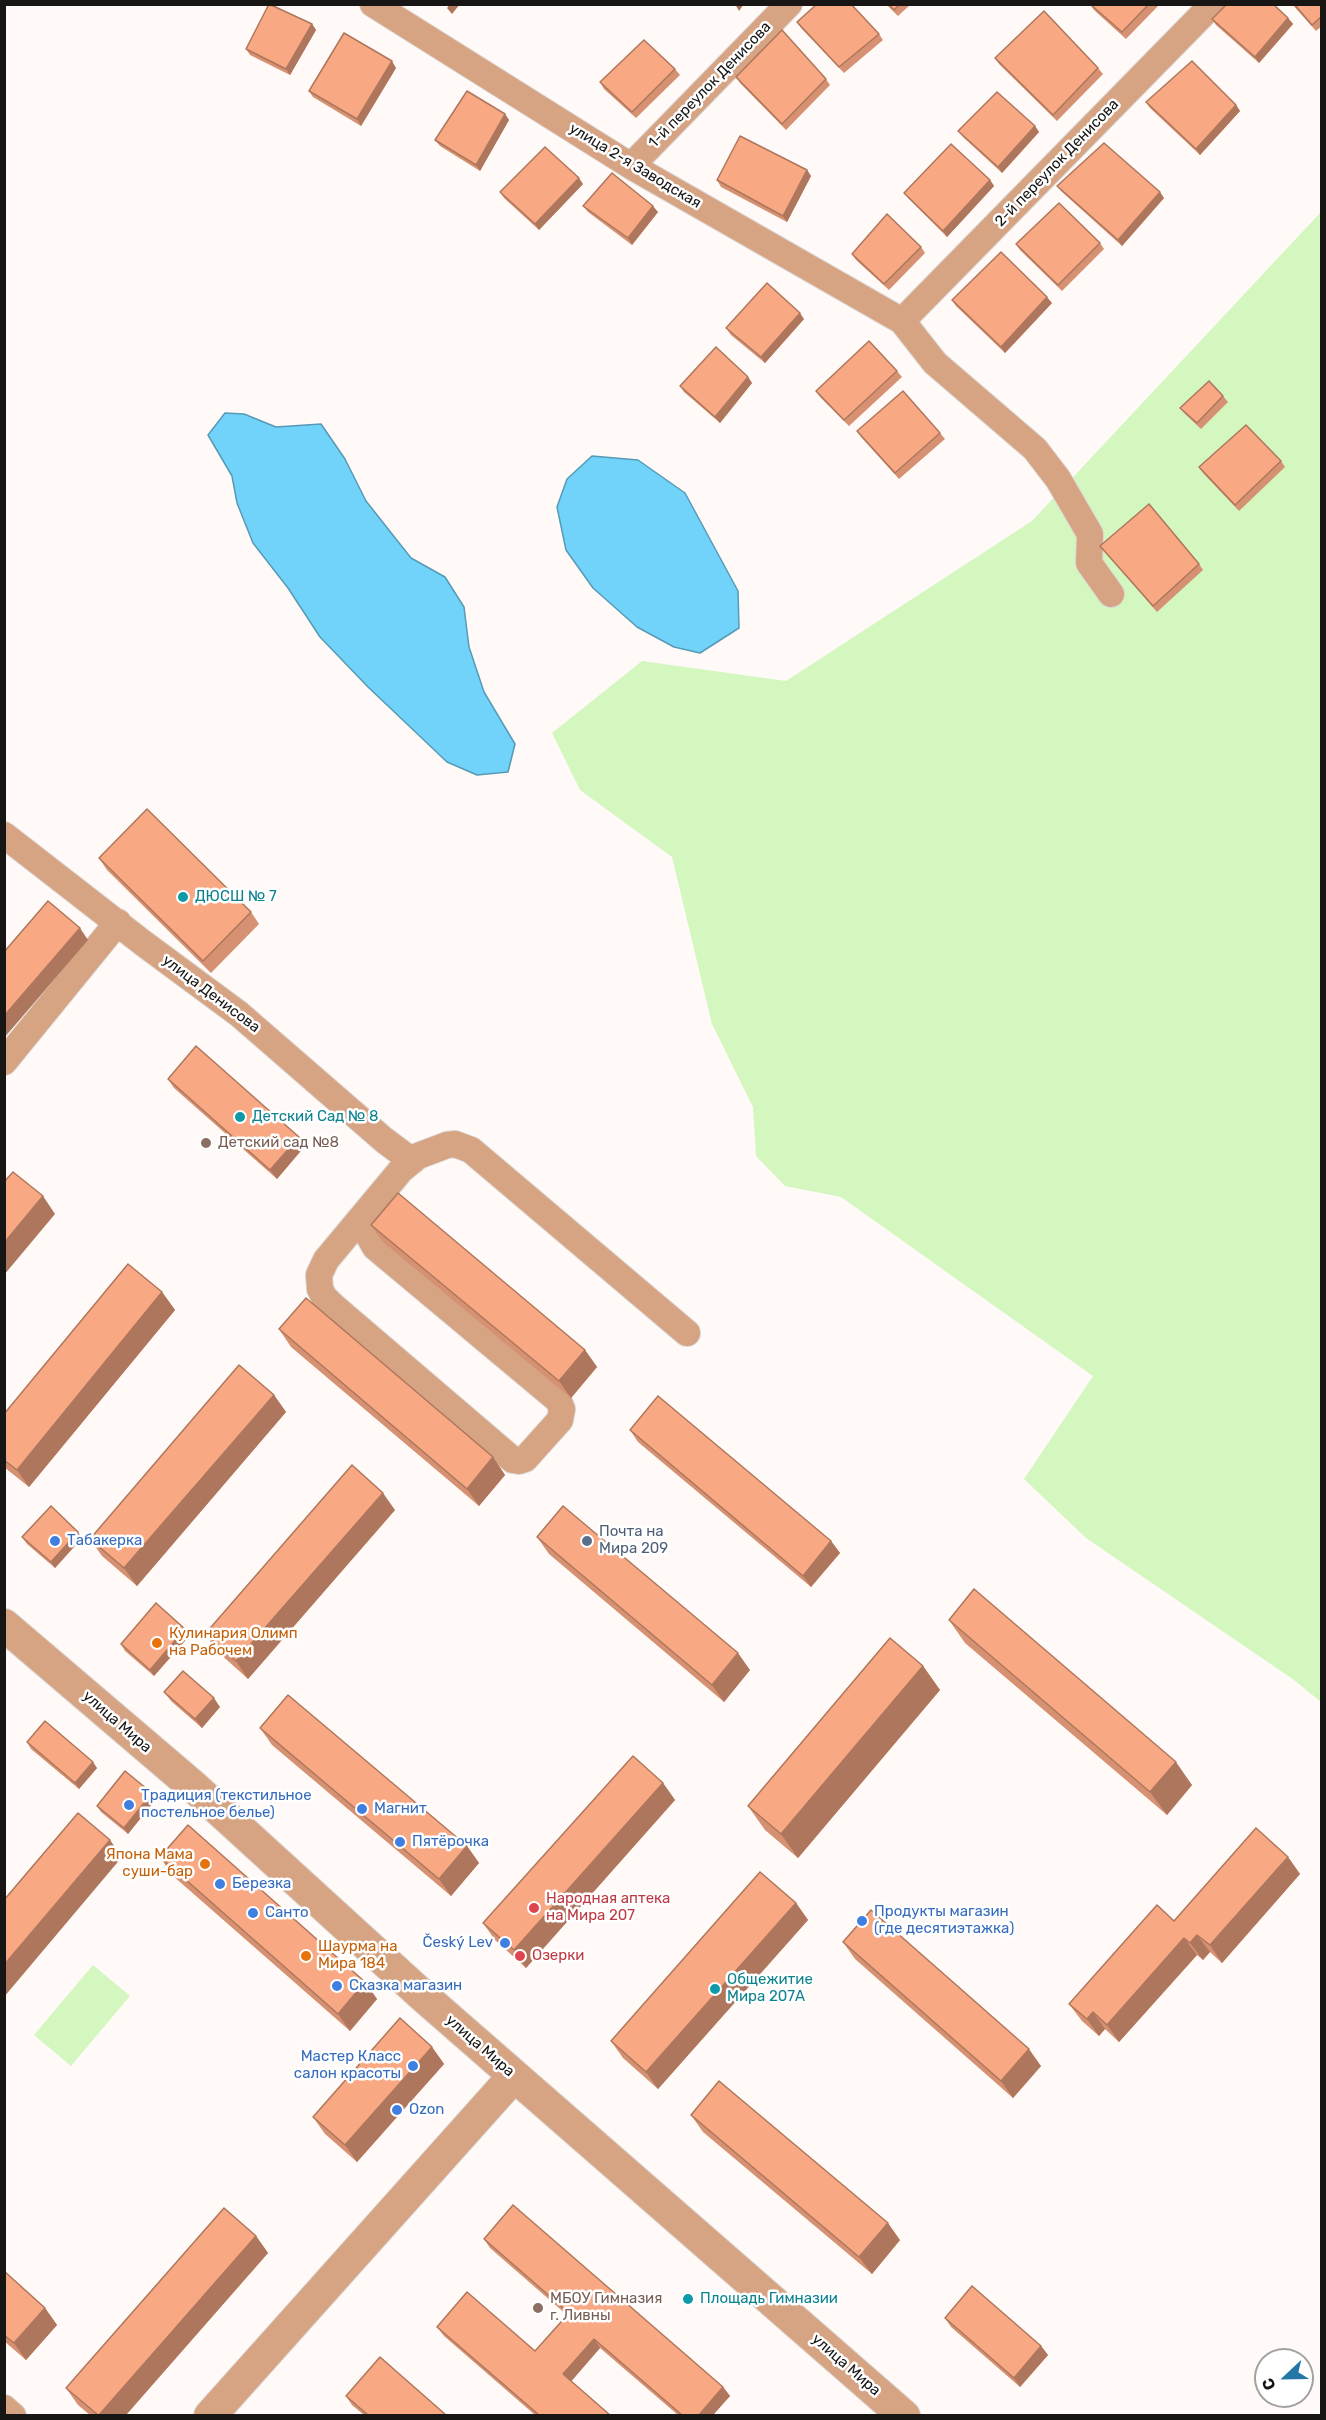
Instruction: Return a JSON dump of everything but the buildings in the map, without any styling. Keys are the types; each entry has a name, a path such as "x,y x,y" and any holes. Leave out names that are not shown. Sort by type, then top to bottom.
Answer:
{"street":[{"name":"улица 2-я Заводская","path":"373,4 631,166 902,321"},
{"name":"1-й переулок Денисова","path":"631,166 789,4"},
{"name":"2-й переулок Денисова","path":"902,321 1213,4"},
{"path":"902,321 935,363 1035,449 1058,479 1090,534 1089,563 1111,594"},
{"name":"улица Денисова","path":"7,842 118,922 239,1014 384,1140 412,1161"},
{"path":"4,1062 118,922"},
{"path":"339,1245 358,1241 375,1247 557,1398 562,1409 560,1420 525,1459 519,1461 510,1458 324,1297 318,1280 320,1270 339,1245 366,1213 412,1161 426,1152 447,1145 454,1144 471,1150 687,1333"},
{"path":"366,1213 366,1231 375,1247"},
{"name":"улица Мира","path":"4,1625 195,1788 514,2076 904,2415"},
{"path":"210,2415 514,2076"},
{"path":"4,2408 13,2415"}],"green space":[{"path":"1321,212 1321,1702 1294,1680 1086,1538 1024,1479 1093,1376 841,1197 785,1186 756,1156 753,1107 712,1024 672,857 580,790 552,733 642,661 786,681 1032,521"},
{"path":"93,1965 130,1996 71,2066 34,2035"}],"water":[{"path":"225,413 244,414 276,427 321,424 345,459 366,501 411,558 445,577 464,607 469,647 484,692 515,744 508,772 477,775 447,762 368,687 320,637 288,588 253,543 237,503 232,476 208,435"},
{"path":"592,456 638,460 685,493 738,591 739,628 700,653 674,647 637,627 593,588 566,550 557,507 567,479"}],"place":[{"name":"ДЮСШ № 7","path":"183,897"},
{"name":"Детский Сад № 8","path":"240,1117"},
{"name":"Детский сад №8","path":"206,1143"},
{"name":"Табакерка","path":"55,1541"},
{"name":"Почта на Мира 209","path":"587,1541"},
{"name":"Кулинария Олимп на Рабочем","path":"157,1643"},
{"name":"Традиция (текстильное постельное белье)","path":"129,1805"},
{"name":"Магнит","path":"362,1809"},
{"name":"Пятёрочка","path":"400,1842"},
{"name":"Япона Мама суши-бар","path":"205,1864"},
{"name":"Березка","path":"220,1884"},
{"name":"Народная аптека на Мира 207","path":"534,1908"},
{"name":"Санто","path":"253,1913"},
{"name":"Продукты магазин (где десятиэтажка)","path":"862,1921"},
{"name":"Český Lev","path":"505,1943"},
{"name":"Шаурма на Мира 184","path":"306,1956"},
{"name":"Озерки","path":"520,1956"},
{"name":"Сказка магазин","path":"337,1986"},
{"name":"Общежитие Мира 207А","path":"715,1989"},
{"name":"Мастер Класс салон красоты","path":"413,2066"},
{"name":"Ozon","path":"397,2110"},
{"name":"Площадь Гимназии","path":"688,2299"},
{"name":"МБОУ Гимназия г. Ливны","path":"538,2308"}]}
